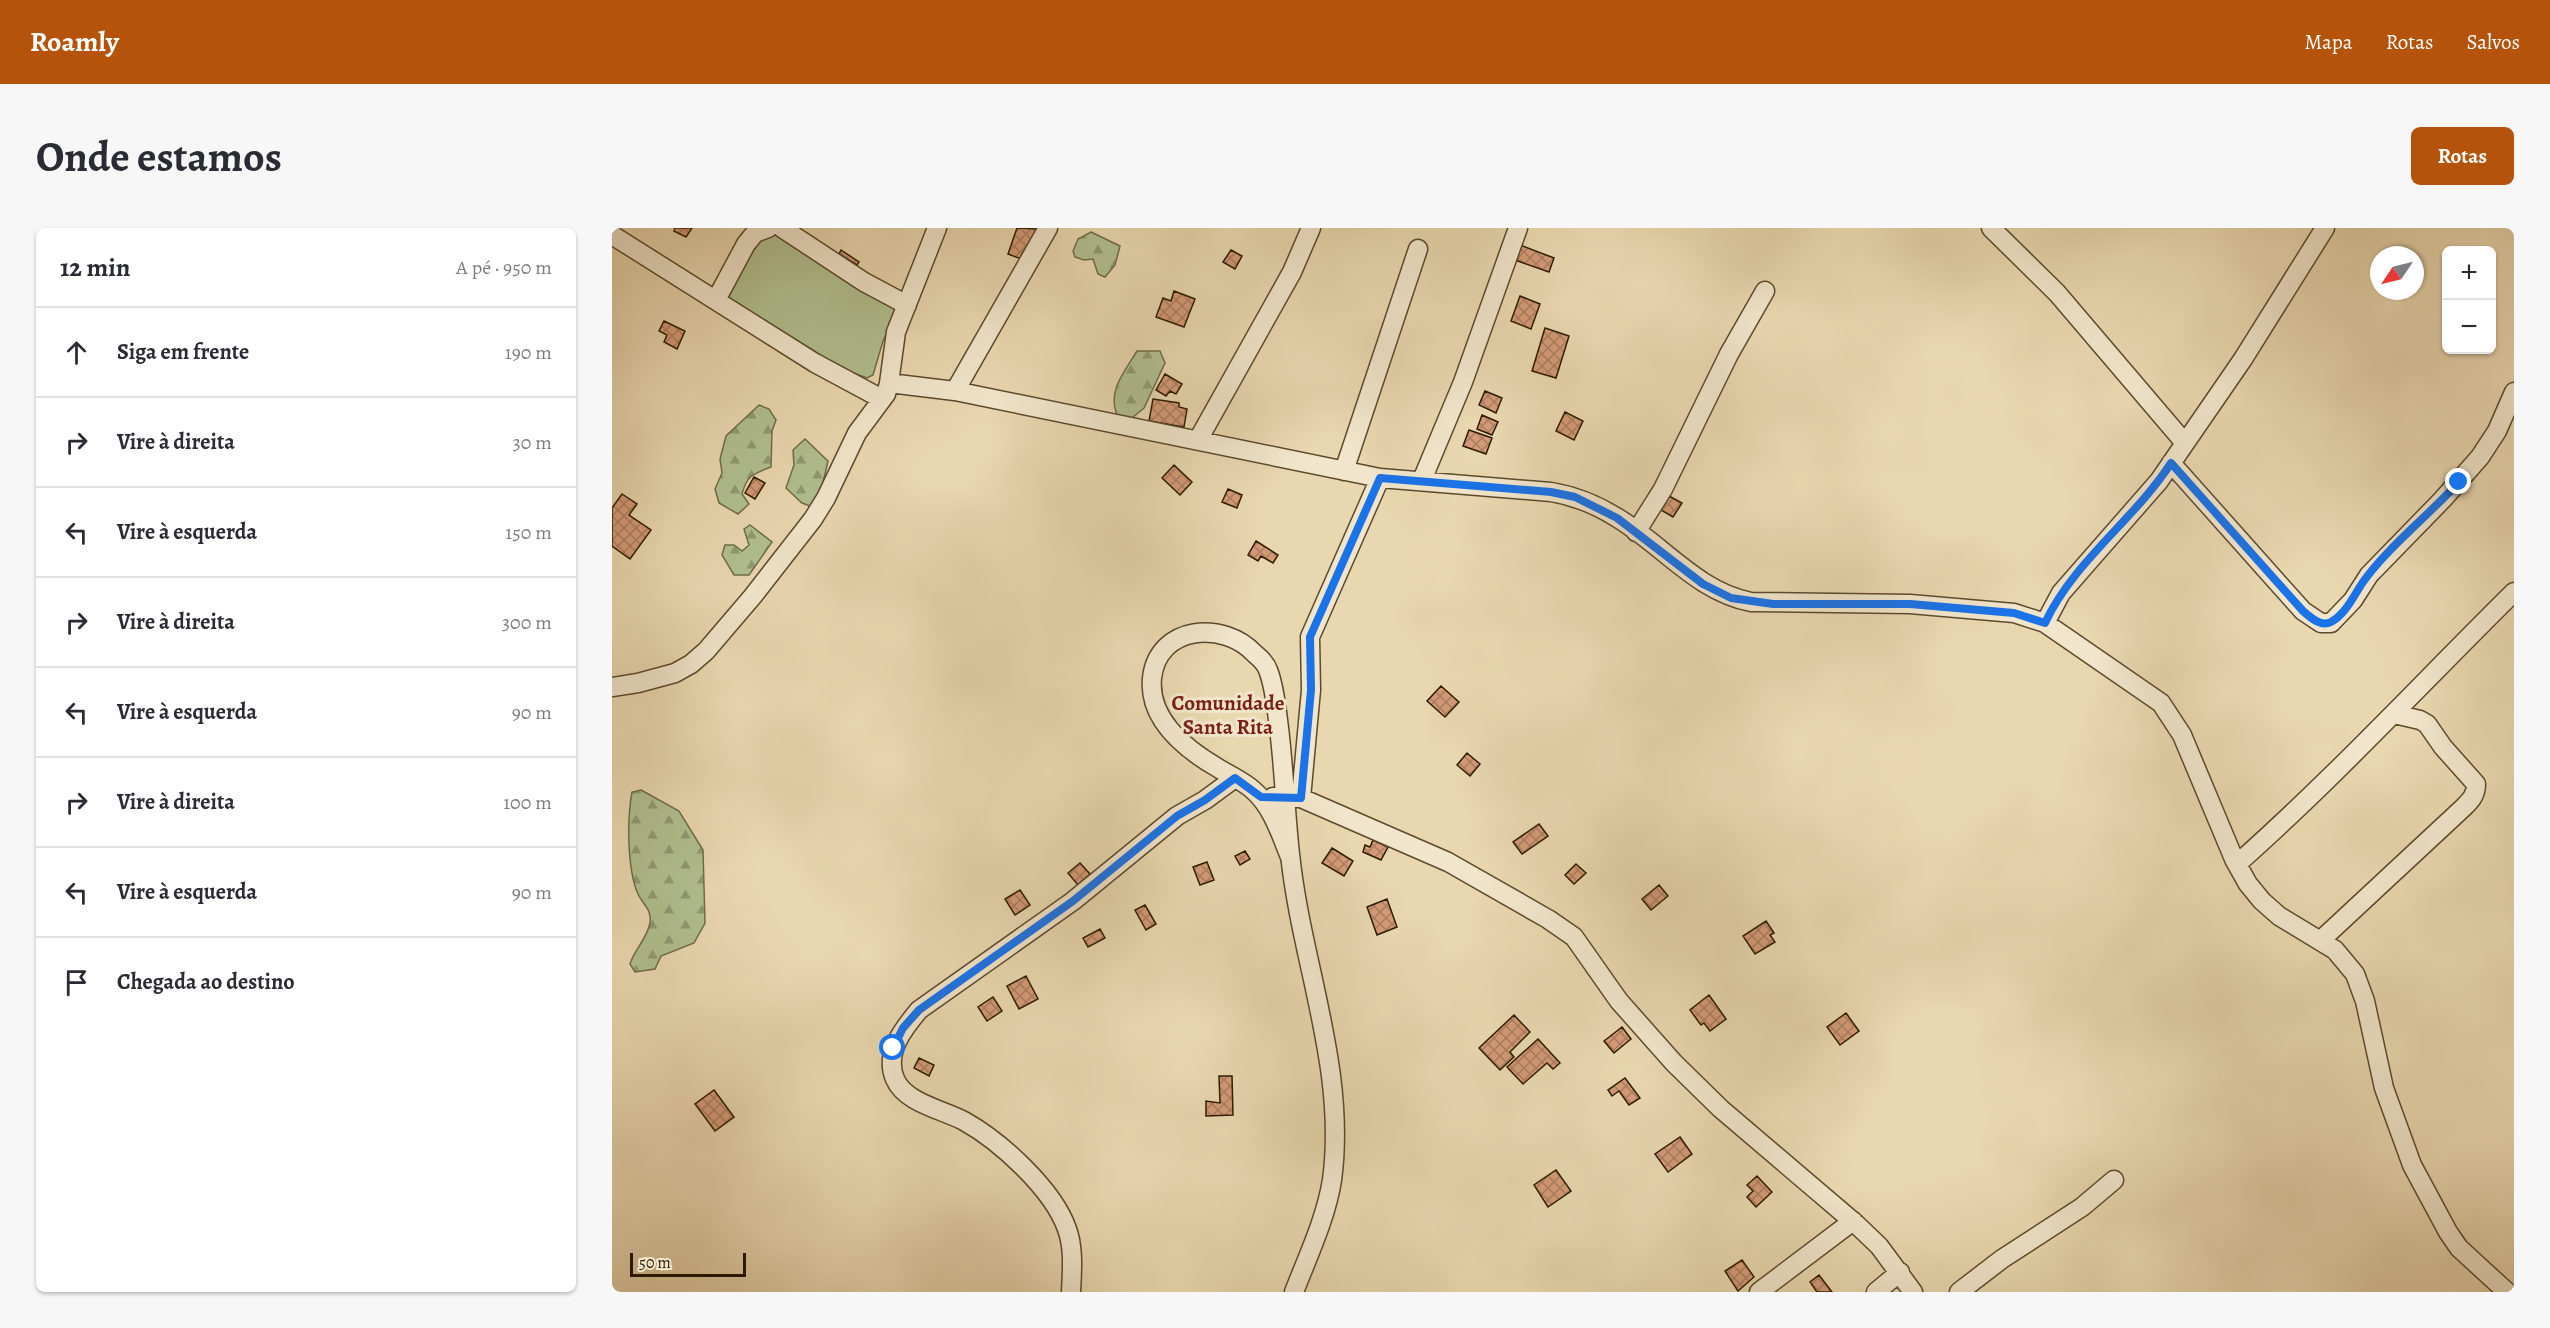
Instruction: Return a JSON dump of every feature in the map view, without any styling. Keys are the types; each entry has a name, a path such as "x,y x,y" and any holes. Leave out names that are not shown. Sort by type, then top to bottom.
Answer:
{"street":[{"path":"716,300 746,244 755,233 768,228"},
{"path":"782,228 864,282 907,305"},
{"path":"612,687 638,684 675,674 691,664 706,651 747,603 813,519 826,498 857,434 886,391 892,348 937,228"},
{"path":"955,391 1048,228"},
{"path":"1198,440 1292,272 1311,228"},
{"path":"1422,480 1463,382 1518,228"},
{"path":"1991,228 2056,293 2184,442"},
{"path":"2045,623 2061,593 2128,518 2171,463 2243,359 2325,228"},
{"path":"612,235 815,363 886,391 955,391 1380,478 1551,492 1575,497 1617,518 1703,584 1731,598 1773,604 1910,604 2014,613 2045,623 2161,703 2182,735 2236,864 2248,884 2279,916 2335,950 2355,974 2365,1001 2384,1088 2412,1165 2459,1248 2507,1292"},
{"path":"1344,471 1418,249"},
{"path":"1636,532 1663,489 1729,354 1765,291"},
{"path":"2171,463 2303,611 2321,623 2331,622 2353,600 2368,575 2444,499 2480,458 2497,431 2514,392"},
{"path":"1290,857 1293,797 1311,690 1310,637 1380,478"},
{"path":"2236,864 2278,827 2394,714 2514,592"},
{"path":"1293,797 1268,668 1245,644 1230,636 1210,631 1181,637 1160,653 1153,668 1151,694 1157,713 1168,728 1190,747 1261,797 1290,857 1335,1104 1335,1151 1326,1206 1294,1292"},
{"path":"2320,940 2464,807 2476,791 2475,784 2443,747 2427,724 2394,714"},
{"path":"1071,1292 1072,1260 1067,1229 1055,1206 1038,1184 994,1142 963,1120 932,1108 895,1081 891,1063 893,1048 903,1028 919,1010 1073,901 1177,816 1205,800 1235,778"},
{"path":"1261,797 1293,797 1448,862 1574,937 1619,1001 1674,1063 1720,1109 1853,1221 1879,1246 1914,1292"},
{"path":"1959,1292 2002,1260 2082,1207 2114,1180"},
{"path":"1760,1292 1853,1221"},
{"path":"1876,1292 1900,1272"}],"green space":[{"path":"1091,232 1120,246 1115,265 1105,277 1098,274 1093,259 1084,260 1075,257 1073,251 1078,239"},
{"path":"778,234 892,304 895,310 894,318 883,341 873,375 867,378 840,368 724,296 749,248 764,235"},
{"path":"1137,351 1160,351 1165,363 1144,408 1132,418 1117,415 1114,398 1119,382"},
{"path":"759,405 769,409 776,420 772,431 771,467 755,474 746,483 742,494 749,504 738,514 719,503 715,489 722,473 720,459 726,436"},
{"path":"805,439 828,461 821,491 810,506 802,503 786,488 794,465 793,450"},
{"path":"750,525 772,542 749,575 734,575 722,555 725,545 734,545 742,551 749,545 744,529"},
{"path":"641,790 679,811 703,850 705,923 694,943 661,956 655,969 635,972 630,964 650,923 648,911 634,884 630,858 629,816 632,792"}],"building":[{"path":"675,228 692,228 686,237 674,231"},
{"path":"1017,228 1038,229 1027,261 1008,254"},
{"path":"1520,245 1554,258 1549,272 1515,260"},
{"path":"841,250 859,262 857,265 839,254"},
{"path":"1231,250 1242,256 1235,269 1223,262"},
{"path":"1174,291 1195,299 1184,327 1156,317 1163,298 1171,301"},
{"path":"1520,296 1540,304 1531,329 1511,321"},
{"path":"664,321 685,331 677,349 664,342 667,335 659,331"},
{"path":"1545,328 1569,336 1556,378 1532,371"},
{"path":"1165,374 1182,384 1176,394 1170,391 1166,396 1156,390"},
{"path":"1485,391 1502,398 1496,413 1479,405"},
{"path":"1153,399 1179,403 1179,407 1187,409 1184,427 1149,421"},
{"path":"1565,412 1583,421 1574,440 1556,431"},
{"path":"1482,415 1498,422 1492,435 1477,429"},
{"path":"1469,430 1492,438 1486,454 1463,446"},
{"path":"1174,465 1192,482 1180,495 1162,478"},
{"path":"754,477 765,483 755,499 745,493"},
{"path":"1228,489 1242,495 1237,508 1222,502"},
{"path":"622,494 637,504 629,515 651,530 630,559 612,546 612,508"},
{"path":"1669,496 1682,503 1673,517 1661,510"},
{"path":"1256,541 1278,555 1273,563 1261,556 1258,561 1248,555"},
{"path":"1441,686 1459,702 1445,717 1427,701"},
{"path":"1467,753 1480,764 1470,776 1457,765"},
{"path":"1539,824 1548,836 1522,854 1513,842"},
{"path":"1373,840 1388,847 1381,860 1363,852 1365,845 1370,847"},
{"path":"1332,848 1353,861 1344,876 1322,863"},
{"path":"1245,851 1250,859 1240,865 1235,856"},
{"path":"1207,862 1214,880 1200,885 1193,867"},
{"path":"1080,863 1090,874 1078,885 1068,873"},
{"path":"1576,864 1586,873 1574,884 1565,875"},
{"path":"1659,885 1668,896 1651,910 1642,899"},
{"path":"1020,890 1030,905 1015,915 1005,899"},
{"path":"1387,899 1397,927 1377,935 1367,907"},
{"path":"1145,905 1156,924 1146,930 1135,910"},
{"path":"1766,921 1774,933 1770,935 1775,942 1755,954 1743,936"},
{"path":"1100,929 1105,938 1088,947 1083,938"},
{"path":"1026,976 1038,999 1019,1009 1007,986"},
{"path":"1709,995 1726,1019 1710,1031 1704,1023 1701,1025 1690,1010"},
{"path":"993,997 1002,1011 987,1021 978,1007"},
{"path":"1846,1013 1859,1031 1840,1045 1827,1027"},
{"path":"1514,1015 1530,1032 1510,1052 1514,1057 1500,1070 1479,1048"},
{"path":"1622,1027 1631,1039 1614,1053 1604,1041"},
{"path":"1538,1039 1560,1063 1553,1069 1547,1063 1523,1084 1507,1067"},
{"path":"919,1058 934,1065 929,1076 914,1068"},
{"path":"1219,1076 1232,1076 1233,1115 1206,1116 1206,1101 1220,1103"},
{"path":"1625,1078 1640,1098 1629,1105 1619,1091 1612,1096 1608,1090"},
{"path":"714,1090 734,1117 715,1131 695,1104"},
{"path":"1680,1137 1692,1154 1668,1172 1655,1154"},
{"path":"1556,1170 1571,1191 1548,1207 1534,1185"},
{"path":"1757,1176 1772,1192 1756,1207 1747,1197 1753,1191 1747,1185"},
{"path":"1742,1260 1754,1277 1738,1291 1725,1271"},
{"path":"1819,1275 1832,1292 1817,1292 1810,1282"}],"district":[{"name":"Comunidade Santa Rita","path":"1228,715"}],"route":[{"path":"893,1048 903,1028 919,1010 1073,901 1177,816 1195,807 1235,778 1261,797 1301,798 1311,690 1310,637 1314,623 1380,478 1551,492 1575,497 1617,518 1703,584 1731,598 1773,604 1910,604 2014,613 2045,623 2061,593 2128,518 2171,463 2303,611 2321,623 2331,622 2341,613 2353,600 2368,575 2459,482"}]}
